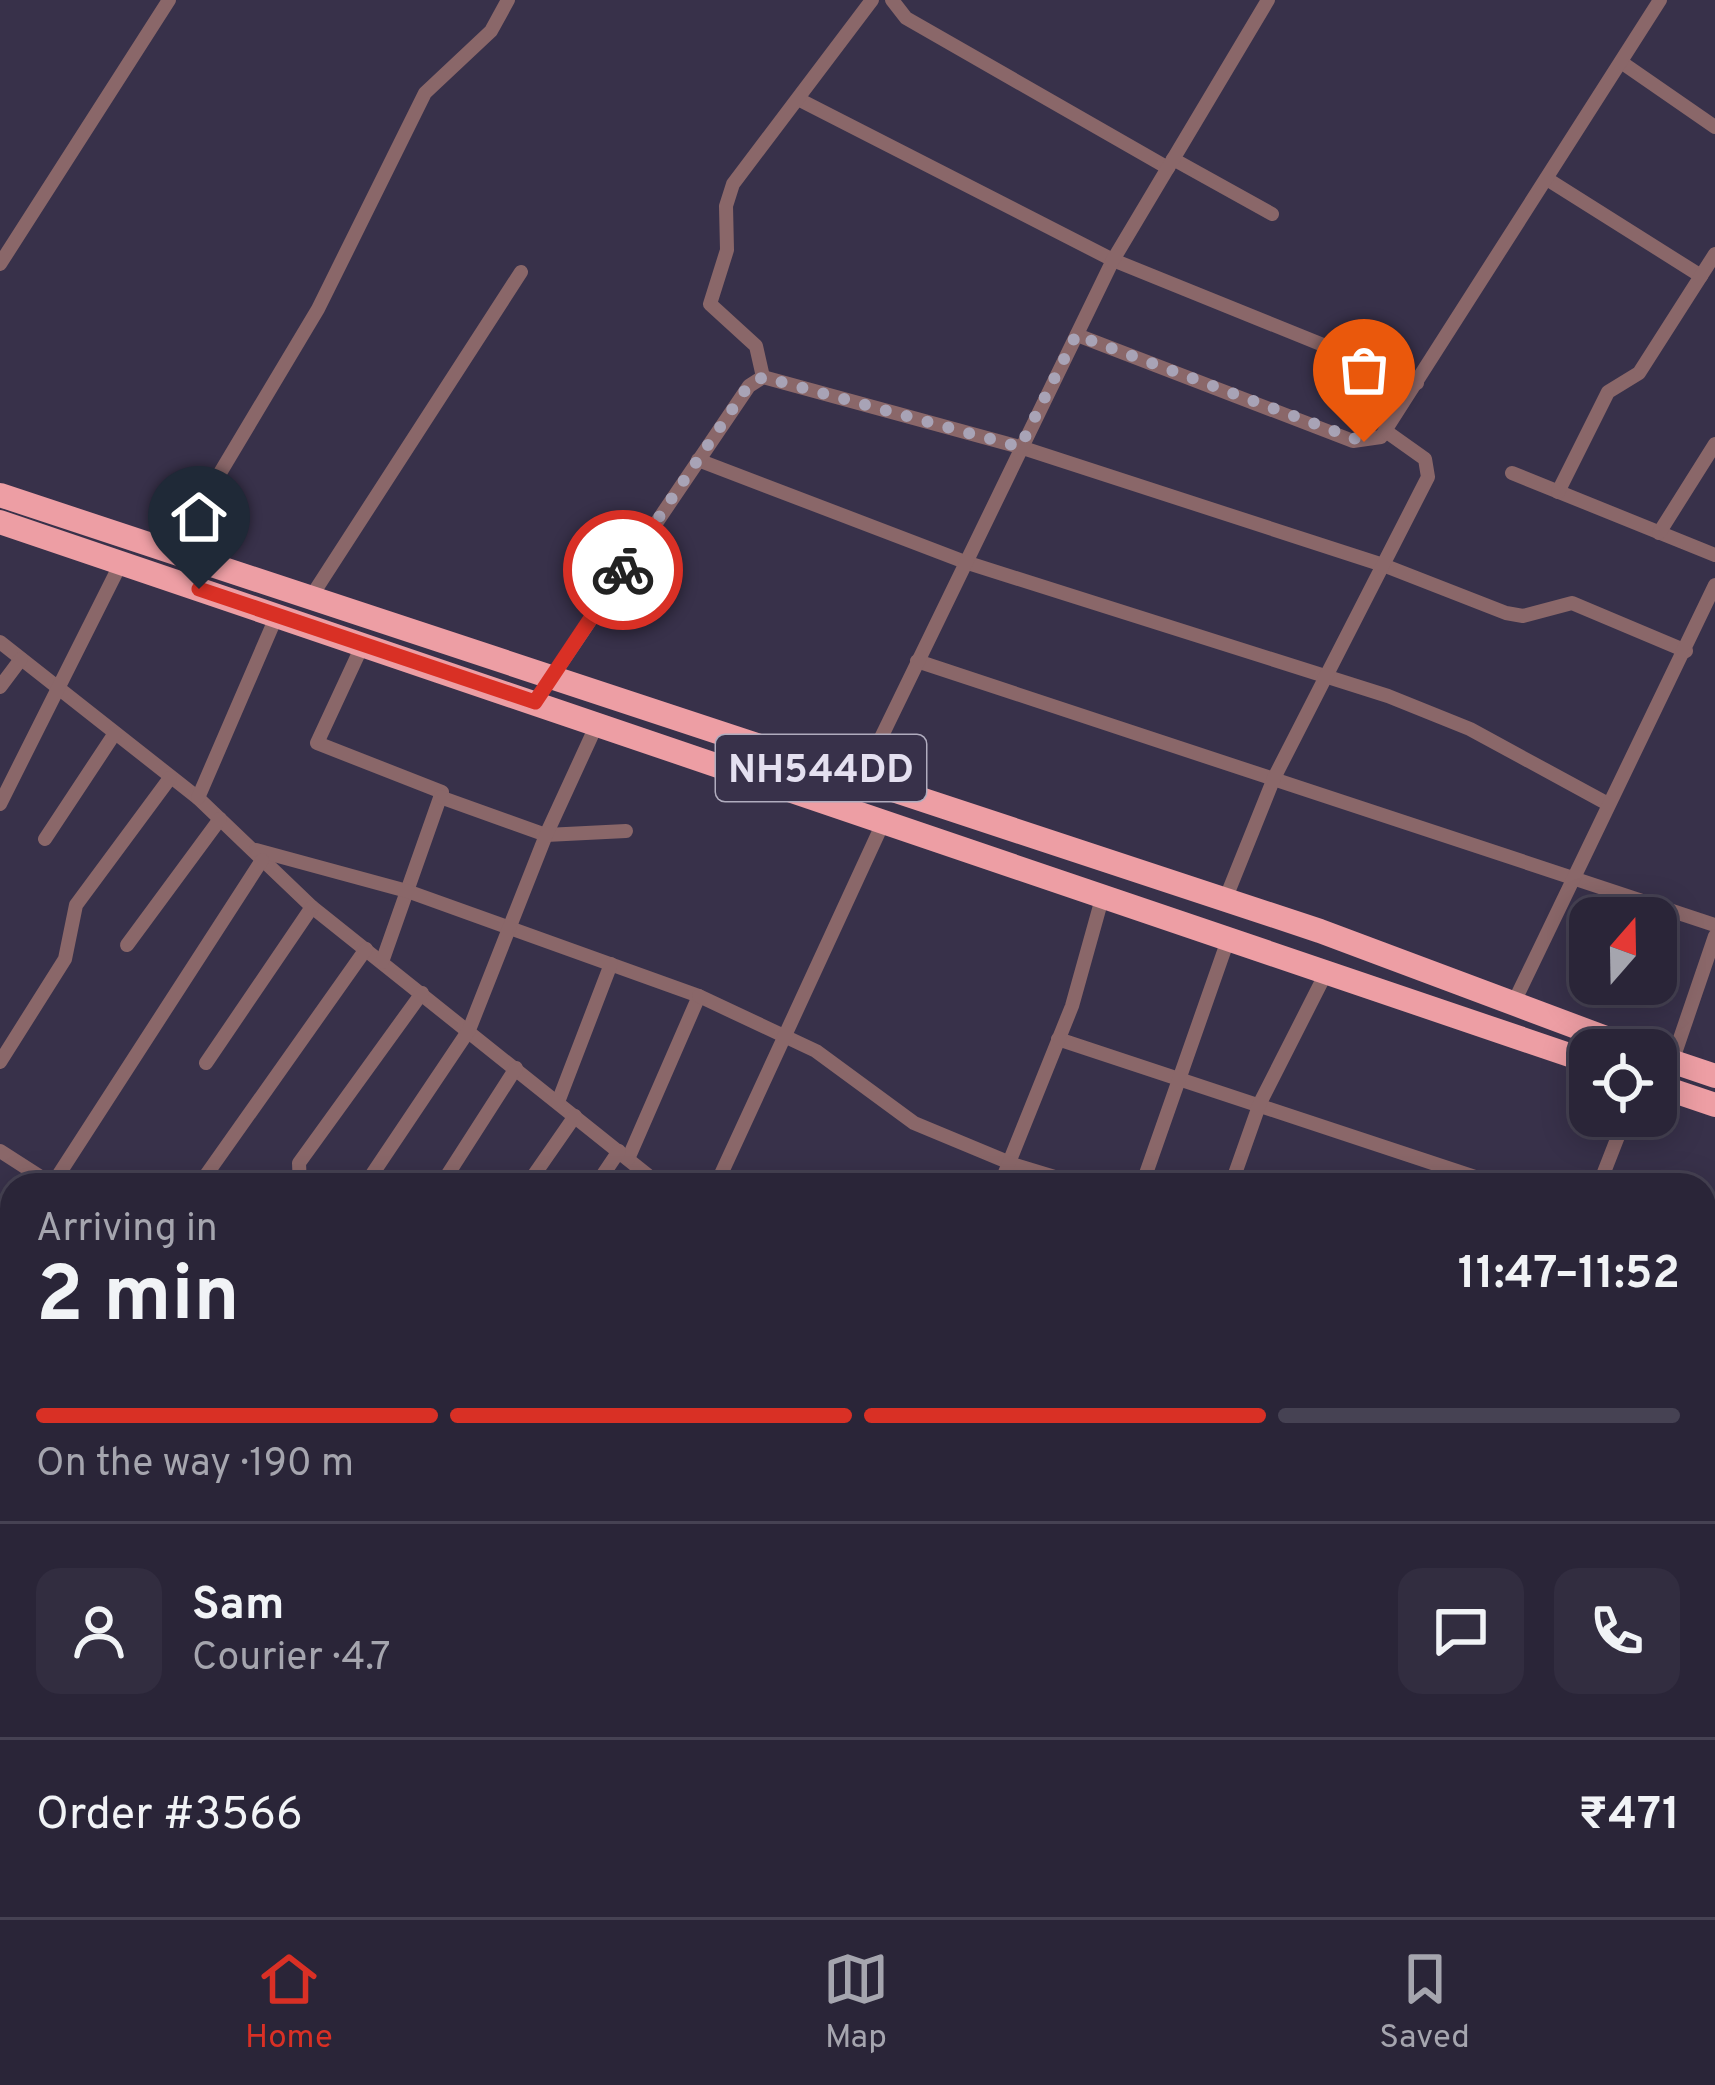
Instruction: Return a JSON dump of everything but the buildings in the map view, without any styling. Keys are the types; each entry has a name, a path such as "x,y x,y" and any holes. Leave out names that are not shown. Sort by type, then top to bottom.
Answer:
{"highway":[{"name":"NH544DD","path":"0,495 171,556 1225,900 1584,1029"},
{"name":"NH544DD","path":"0,522 1569,1055"},
{"path":"1677,1063 1715,1076"},
{"path":"1677,1092 1715,1105"}],"street":[{"path":"0,263 169,0"},
{"path":"171,556 318,309 425,92 491,31 508,0"},
{"path":"763,377 756,346 716,312 711,295 727,250 729,193 872,0"},
{"path":"892,0 905,18 1272,214"},
{"path":"860,781 1113,260 1268,0"},
{"path":"1076,335 1353,441 1373,441 1387,432 1660,0"},
{"path":"1621,62 1715,127"},
{"path":"797,99 1113,260 1417,383"},
{"path":"1546,179 1701,275"},
{"path":"1558,492 1608,392 1639,373 1715,254"},
{"path":"309,600 521,272"},
{"path":"535,702 748,386 763,377 1020,447 1383,565 1515,615 1573,603 1686,651"},
{"path":"1225,900 1274,778 1430,470 1425,459 1387,432"},
{"path":"1659,533 1715,444"},
{"path":"698,460 965,562 1328,676 1471,729 1608,804"},
{"path":"1512,473 1715,555"},
{"path":"0,804 121,563"},
{"path":"1514,1002 1715,585"},
{"path":"198,798 277,615"},
{"path":"0,642 198,798 311,907 646,1173"},
{"path":"363,644 317,743 442,792 382,962"},
{"path":"0,687 21,659"},
{"path":"917,661 1715,925"},
{"path":"373,1173 470,1030 546,835 597,724"},
{"path":"44,839 115,733"},
{"path":"0,1062 65,959 76,905 170,778"},
{"path":"440,797 546,835 626,831"},
{"path":"128,945 220,819"},
{"path":"721,1173 883,823"},
{"path":"256,854 407,891 699,997 816,1051 914,1123 1043,1173"},
{"path":"59,1173 256,854"},
{"path":"1004,1173 1058,1040 1102,895"},
{"path":"206,1063 311,907"},
{"path":"1676,1029 1715,936"},
{"path":"1146,1173 1229,937"},
{"path":"208,1173 366,949"},
{"path":"558,1102 611,964"},
{"path":"1235,1173 1260,1103 1327,971"},
{"path":"299,1173 299,1163 422,993"},
{"path":"607,1173 624,1155 699,997"},
{"path":"1058,1040 1464,1173"},
{"path":"449,1173 516,1068"},
{"path":"535,1173 575,1116"},
{"path":"1605,1173 1618,1137"},
{"path":"0,1150 34,1173"}],"way so far":[{"path":"623,570 748,386 763,377 1020,447 1076,335 1364,442"}],"route":[{"path":"199,589 535,702 623,570"}]}
